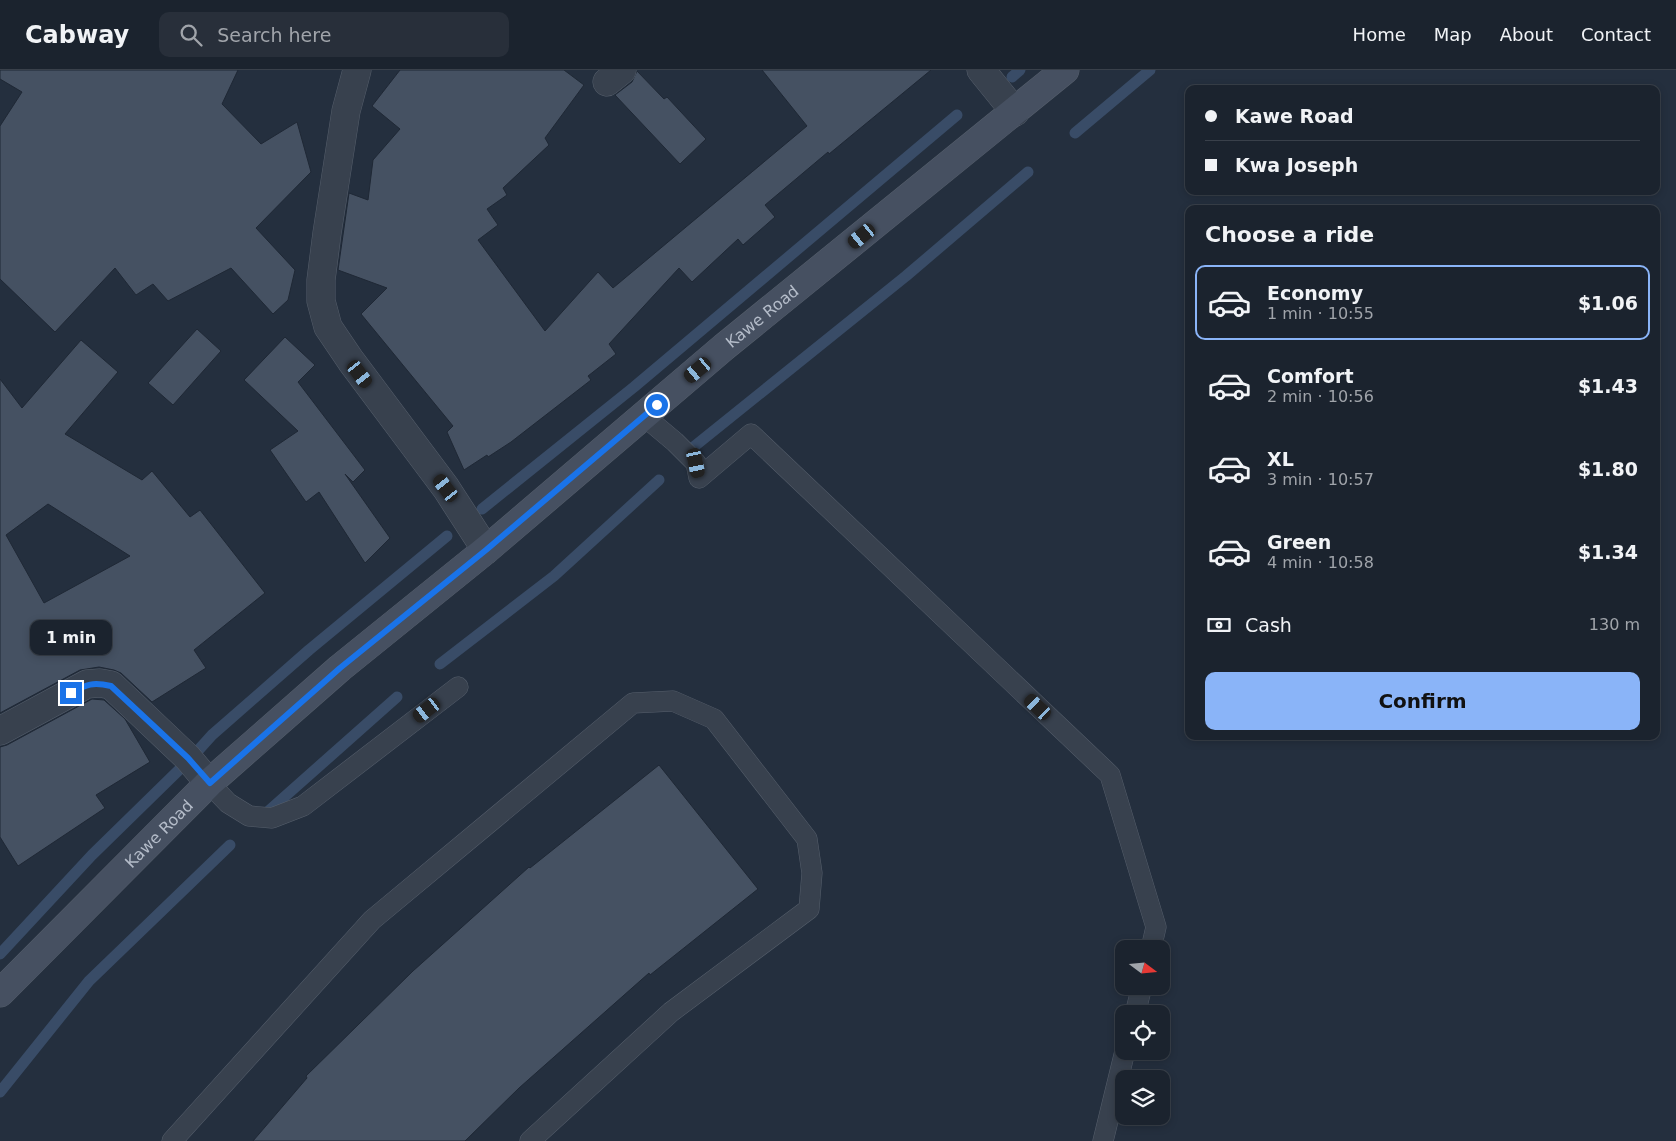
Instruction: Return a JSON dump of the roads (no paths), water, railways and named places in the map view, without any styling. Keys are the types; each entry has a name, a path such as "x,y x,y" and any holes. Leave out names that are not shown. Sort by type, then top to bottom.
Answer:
{"main road":[{"name":"Kawe Road","path":"0,993 210,783 340,668 486,550 724,347 1065,70"}],"street":[{"path":"357,70 346,111 331,204 321,280 321,301 328,326 351,362 446,488 486,550"},
{"path":"981,70 1015,112"},
{"path":"0,731 87,684 111,686 188,758 210,783"}],"lane":[{"path":"644,416 676,442 696,463 699,478 751,434 1110,775 1156,928 1153,940"},
{"path":"210,783 228,803 249,816 272,818 303,806 458,687"},
{"path":"172,1141 372,920 633,703 673,701 714,719 807,839 812,873 809,909 671,1012 530,1141"},
{"path":"1103,1141 1123,1060"}],"waterway":[{"path":"1012,77 1020,70"},
{"path":"1075,133 1150,70"},
{"path":"482,509 634,387 957,115"},
{"path":"691,449 906,276 1028,172"},
{"path":"440,664 554,576 659,480"},
{"path":"194,755 212,735 309,650 447,536"},
{"path":"264,815 397,697"},
{"path":"0,954 92,855 183,766"},
{"path":"0,1092 89,981 230,845"}]}
